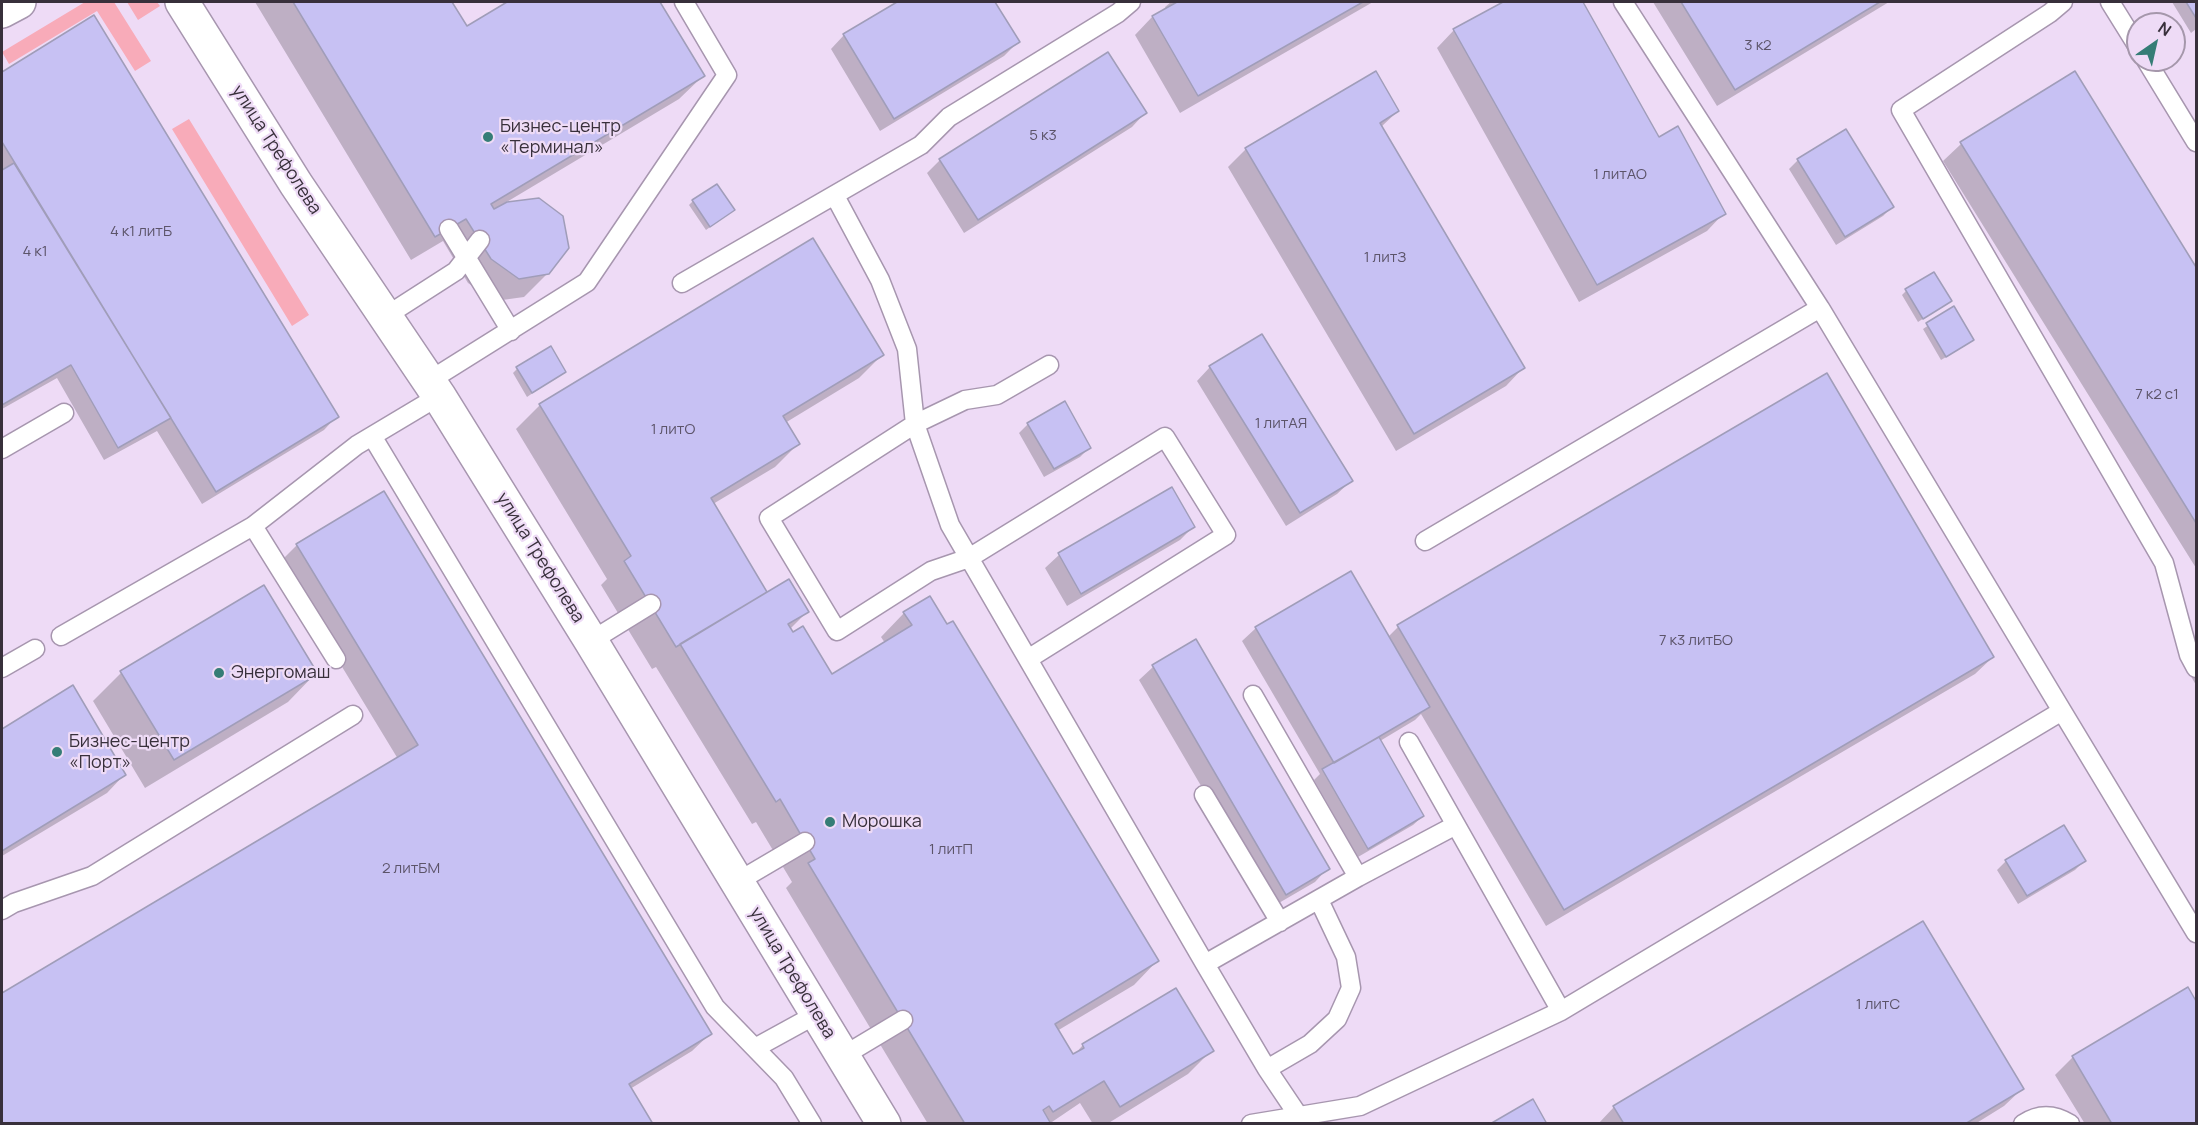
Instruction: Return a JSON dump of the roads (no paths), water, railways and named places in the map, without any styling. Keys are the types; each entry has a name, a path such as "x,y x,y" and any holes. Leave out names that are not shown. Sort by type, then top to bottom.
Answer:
{"street":[{"path":"2,11 19,2"},
{"name":"улица Трефолева","path":"182,2 296,184 434,388 591,641 884,1124"}],"lane":[{"path":"61,636 253,526 357,445 511,331 587,282 727,75 684,2"},
{"path":"682,283 921,145 949,117 1118,13 1131,2"},
{"path":"1623,2 1820,308 2196,933"},
{"path":"2063,2 2050,13 1901,110 2164,563 2188,655 2196,668"},
{"path":"2110,2 2126,28"},
{"path":"2153,72 2196,142"},
{"path":"835,196 880,280 907,349 915,424 950,525 1267,1069 1302,1120"},
{"path":"449,229 511,331"},
{"path":"386,316 456,271 480,240"},
{"path":"1425,541 1820,308"},
{"path":"1028,659 1226,535 1165,437 969,558 931,572 837,631 769,518 915,424 965,400 998,395 1049,365"},
{"path":"2,449 64,413"},
{"path":"372,436 715,1008 784,1078 812,1124"},
{"path":"253,526 336,659"},
{"path":"591,641 651,604"},
{"path":"2,668 35,649"},
{"path":"1253,695 1358,877"},
{"path":"1251,1124 1302,1120 1360,1106 1561,1011 2062,711"},
{"path":"2,910 14,903 92,876 353,715"},
{"path":"1409,742 1561,1011"},
{"path":"1204,795 1280,922"},
{"path":"1205,964 1358,877 1456,825"},
{"path":"737,882 805,842"},
{"path":"1267,1069 1310,1044 1337,1019 1351,988 1346,957 1319,900"},
{"path":"755,1048 817,1014"},
{"path":"843,1056 903,1020"},
{"path":"2023,1124 2033,1117 2058,1117 2070,1124"}],"place":[{"name":"Бизнес-центр «Терминал»","path":"488,137"},
{"name":"Энергомаш","path":"219,673"},
{"name":"Бизнес-центр «Порт»","path":"57,752"},
{"name":"Морошка","path":"830,822"}]}
